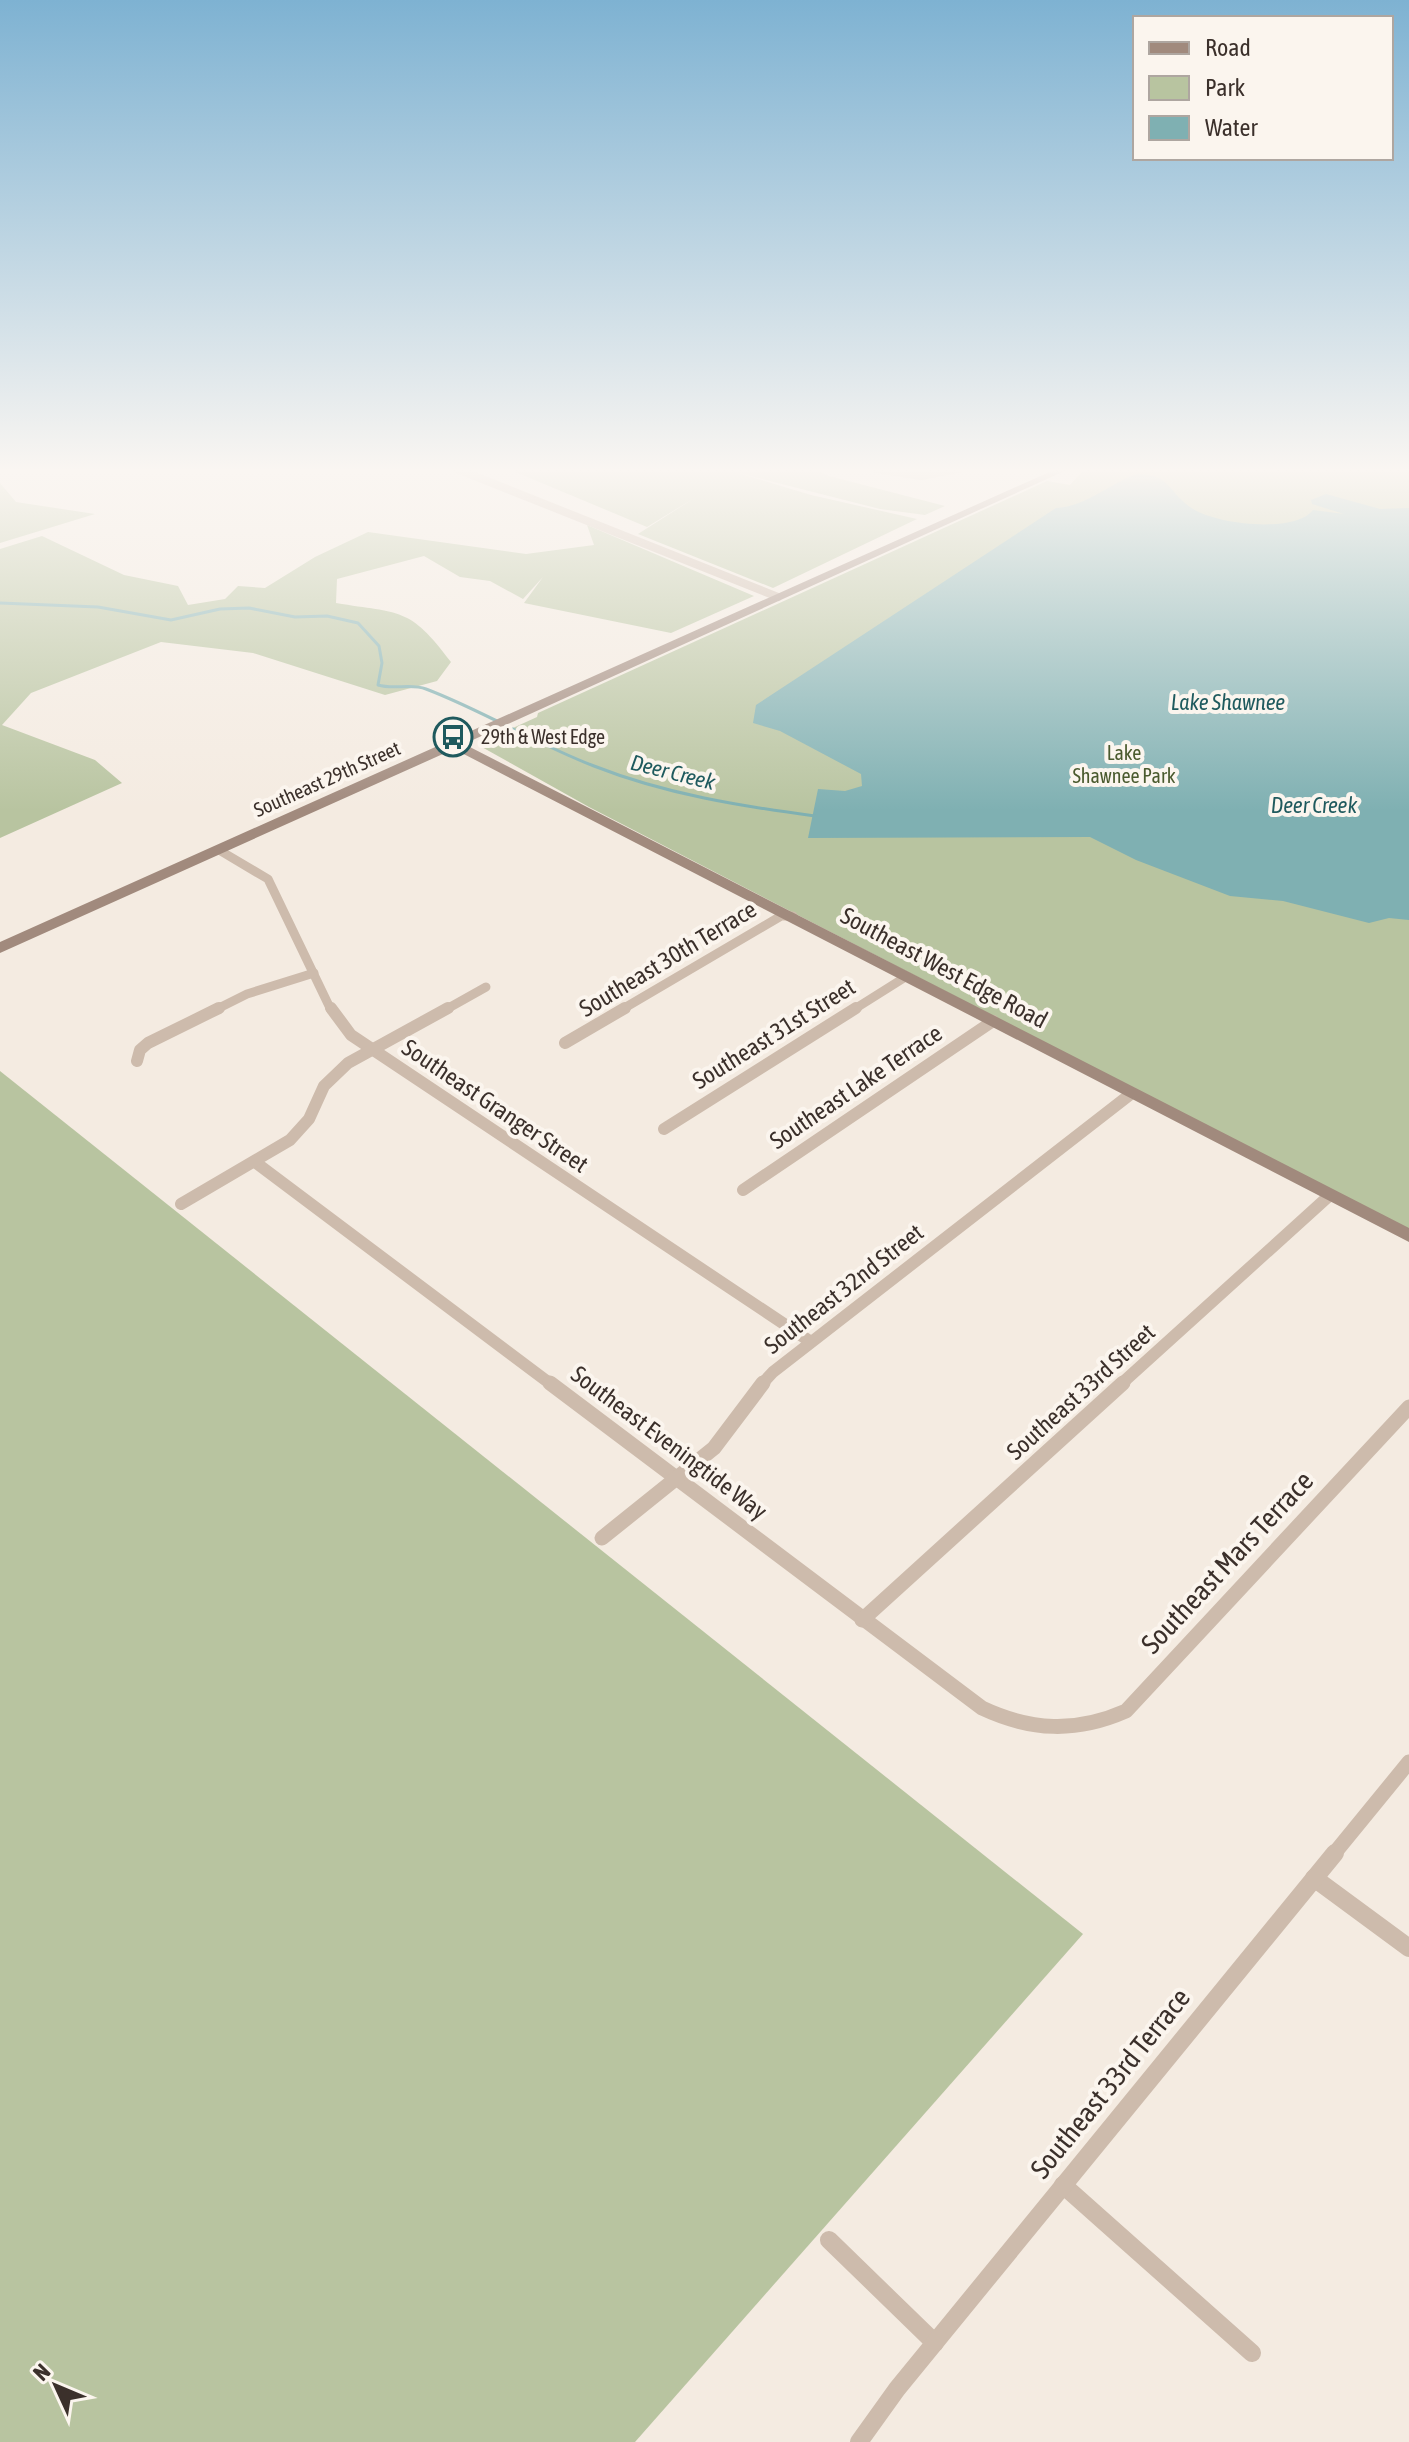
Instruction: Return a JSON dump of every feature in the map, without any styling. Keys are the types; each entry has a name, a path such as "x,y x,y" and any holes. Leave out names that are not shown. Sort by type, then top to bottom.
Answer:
{"main road":[{"name":"Southeast 29th Street","path":"0,948 809,583"},
{"name":"Southeast West Edge Road","path":"455,744 1409,1236"}],"street":[{"path":"743,583 778,597"},
{"name":"Southeast Granger Street","path":"219,850 268,879 334,1015 351,1035 811,1342"},
{"name":"Southeast 30th Terrace","path":"565,1043 781,916 793,916"},
{"path":"137,1061 140,1050 148,1043 247,994 314,973"},
{"name":"Southeast 31st Street","path":"664,1129 907,976"},
{"path":"181,1204 255,1162 301,1130 333,1075 371,1049 486,987"},
{"name":"Southeast Lake Terrace","path":"743,1190 993,1021"},
{"name":"Southeast 32nd Street","path":"602,1538 722,1439 763,1381 1132,1093"},
{"name":"Southeast Eveningtide Way","path":"255,1162 862,1620 993,1714 1035,1727 1069,1729"},
{"name":"Southeast 33rd Street","path":"862,1620 1330,1195"},
{"name":"Southeast Mars Terrace","path":"1069,1729 1094,1725 1126,1711 1409,1407"},
{"name":"Southeast 33rd Terrace","path":"859,2442 935,2343 1409,1762"},
{"path":"1314,1878 1409,1948"},
{"path":"1063,2185 1252,2353"},
{"path":"829,2240 935,2343"}],"green space":[{"path":"0,583 163,583 178,586 188,605 225,599 238,586 265,588 273,583 337,583 336,603 402,616 424,631 451,662 437,681 385,695 253,653 161,642 31,693 2,725 95,760 122,783 0,838"},
{"path":"494,583 538,583 523,599"},
{"path":"539,583 723,583 754,596 671,633 524,603"},
{"path":"760,583 784,583 773,588"},
{"name":"Lake Shawnee Park","path":"823,583 1409,583 1409,1231 589,807 480,746 485,737 493,737 537,717 538,713"},
{"path":"0,1071 1083,1934 635,2442 0,2442"}],"water":[{"name":"Lake Shawnee","path":"942,583 1409,583 1409,920 1389,918 1369,923 1283,901 1230,896 1136,860 1090,837 808,838 818,789 845,791 862,786 861,774 780,731 753,723 756,705"}],"waterway":[{"name":"Deer Creek","path":"0,603 98,607 171,620 220,609 249,608 295,617 327,616 358,623 379,646 382,663 378,685 426,689 621,776 731,803 815,816"}],"place":[{"name":"29th & West Edge","path":"453,737"}]}
